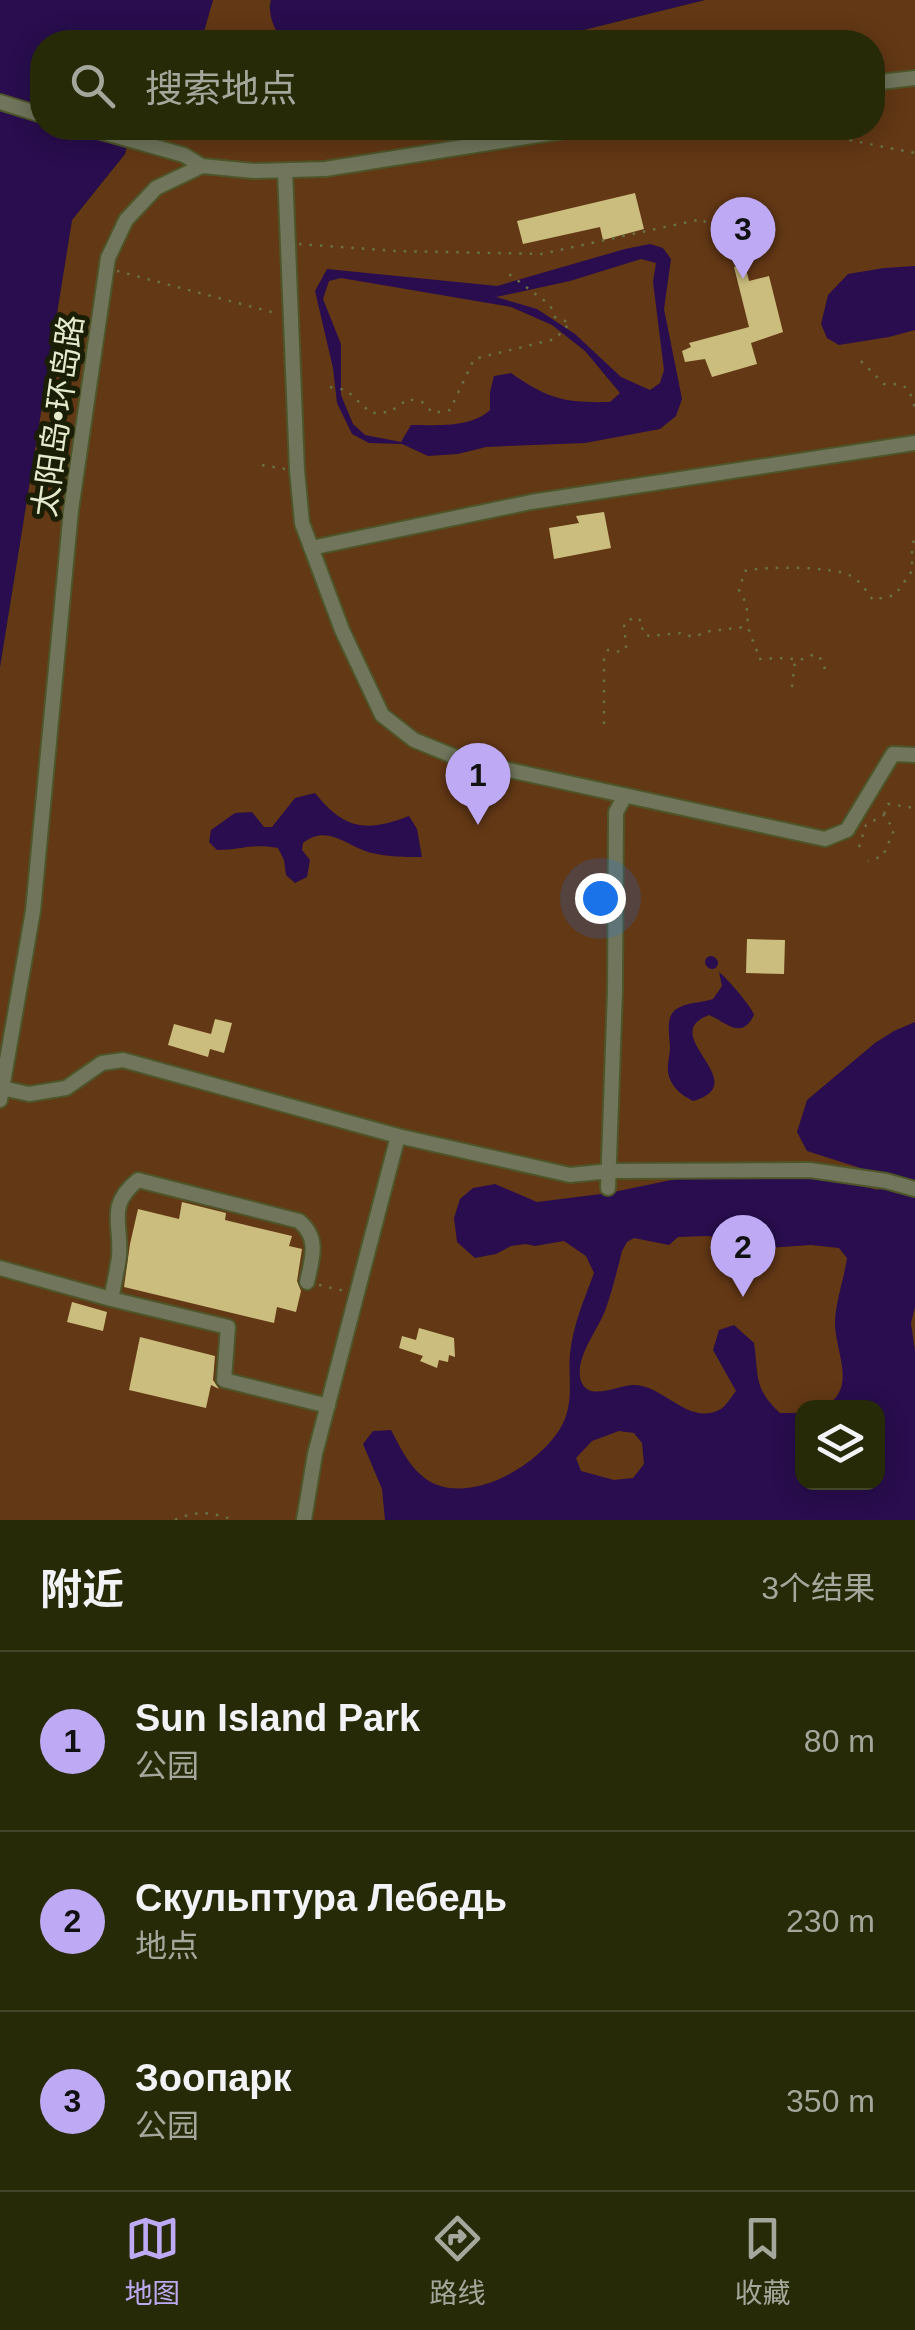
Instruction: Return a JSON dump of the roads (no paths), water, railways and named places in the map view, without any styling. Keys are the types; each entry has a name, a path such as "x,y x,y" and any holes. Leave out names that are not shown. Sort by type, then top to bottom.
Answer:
{"street":[{"path":"885,81 915,78"},
{"path":"0,102 30,111"},
{"path":"131,140 184,155 202,166 254,172 325,170 509,140"},
{"name":"太阳岛•环岛路","path":"1,1094 33,911 72,510 108,258 126,220 156,188 202,166"},
{"path":"285,171 302,524 350,650 382,716 414,740 463,760 825,839 847,830 894,754 915,755"},
{"path":"311,548 531,502 915,442"},
{"path":"608,1188 616,812 626,796"},
{"path":"1,1094 66,1088 102,1064 122,1060 398,1136 570,1175 610,1171 810,1170 915,1188"},
{"path":"304,1520 315,1454 398,1136"},
{"path":"112,1298 119,1256 117,1210 125,1191 138,1180 298,1221 309,1229 314,1250 307,1282"},
{"path":"0,1268 228,1327 224,1380 328,1406"}],"place":[{"name":"Зоопарк","path":"743,279"},
{"name":"Sun Island Park","path":"478,825"},
{"name":"Скульптура Лебедь","path":"743,1297"}]}
